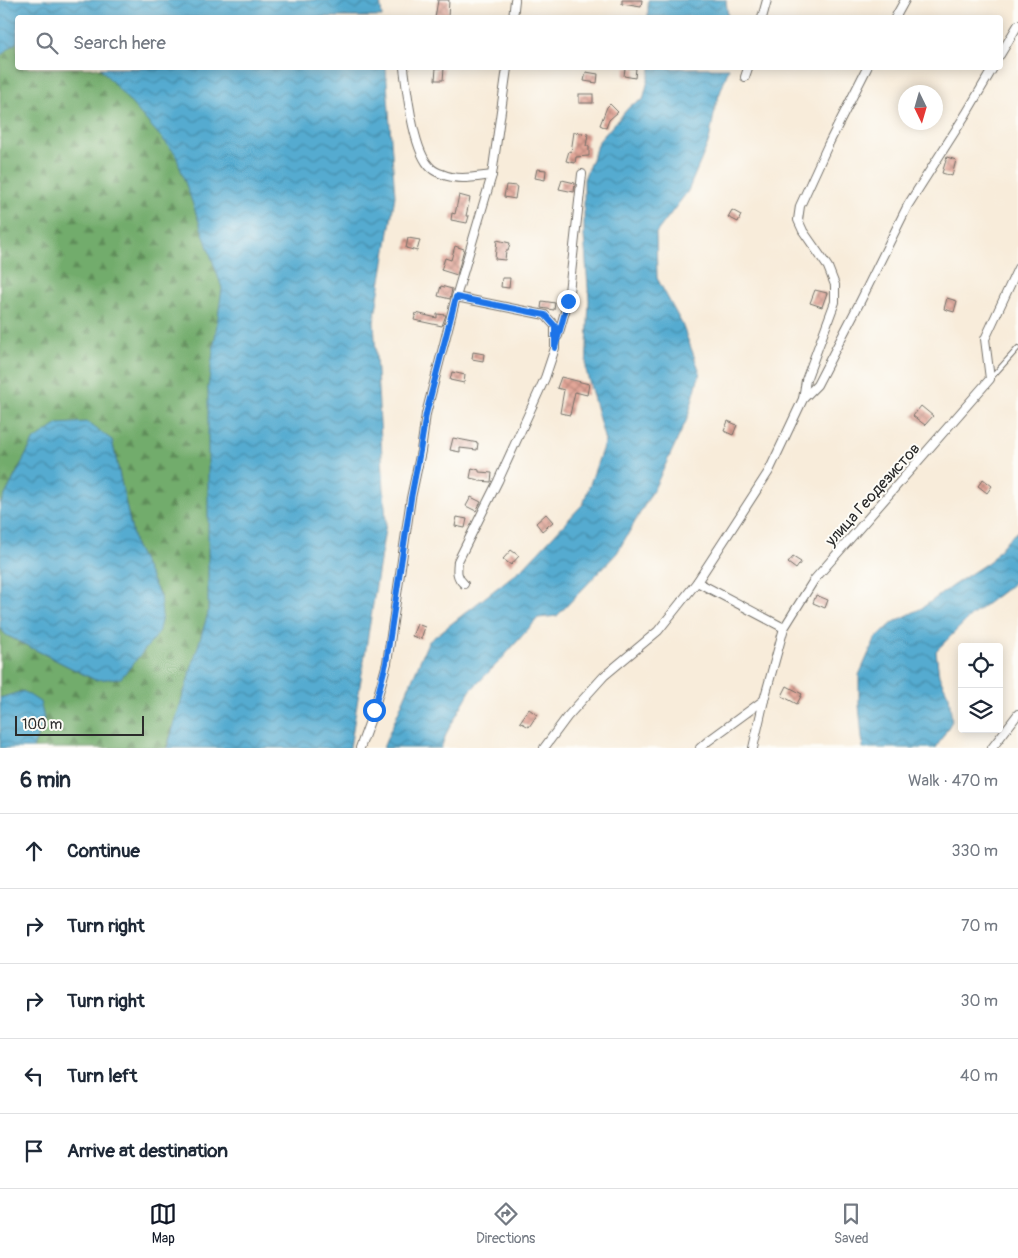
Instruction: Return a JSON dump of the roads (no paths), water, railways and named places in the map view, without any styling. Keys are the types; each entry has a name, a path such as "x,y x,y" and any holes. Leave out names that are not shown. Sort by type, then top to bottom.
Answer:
{"street":[{"path":"513,15 515,0"},
{"path":"763,15 767,0"},
{"path":"897,15 906,0"},
{"path":"1003,50 1018,25"},
{"path":"404,70 411,121 423,156 431,168 443,175 460,178 492,175"},
{"path":"360,748 374,710 386,663 426,414 456,297 492,175 507,70"},
{"path":"745,76 747,70"},
{"path":"544,748 567,717 604,676 658,631 697,582 769,471 803,399 806,380 835,302 835,285 828,267 803,232 798,220 800,206 866,70"},
{"path":"803,399 817,385 908,205 992,70"},
{"path":"464,584 458,579 456,573 458,561 498,481 545,378 555,348 568,301 582,174"},
{"path":"990,379 985,339 1018,268"},
{"path":"456,297 545,315 555,326 555,348"},
{"name":"улица Геодезистов","path":"753,748 784,628 814,580 990,379"},
{"path":"697,582 784,628"},
{"path":"700,748 764,700"},
{"path":"992,748 1018,714"}],"lane":[{"path":"990,379 1018,348"}],"water":[{"path":"0,0 380,0 382,15 15,15 15,44 0,56"},
{"path":"648,0 726,0 728,15 648,15"},
{"path":"102,70 386,70 395,196 374,322 386,523 350,748 167,748 208,613 208,387 222,288 175,153"},
{"path":"650,70 728,70 716,104 709,141 688,191 656,233 657,278 682,324 700,372 688,417 655,487 617,553 557,616 538,618 470,691 447,732 441,748 383,748 428,642 525,566 583,504 605,441 586,370 589,300 584,236 584,179 599,141 631,105 643,100"},
{"path":"87,422 112,440 135,545 160,596 162,616 158,634 121,678 95,680 6,635 0,628 0,505 33,441 58,424"},
{"path":"1018,531 1018,580 971,616 936,651 939,676 949,696 952,721 936,748 863,748 859,705 859,675 875,639 894,622 922,608 990,561 1009,538"},
{"path":"23,691 40,702 44,718 33,748 0,748 0,698"}]}
